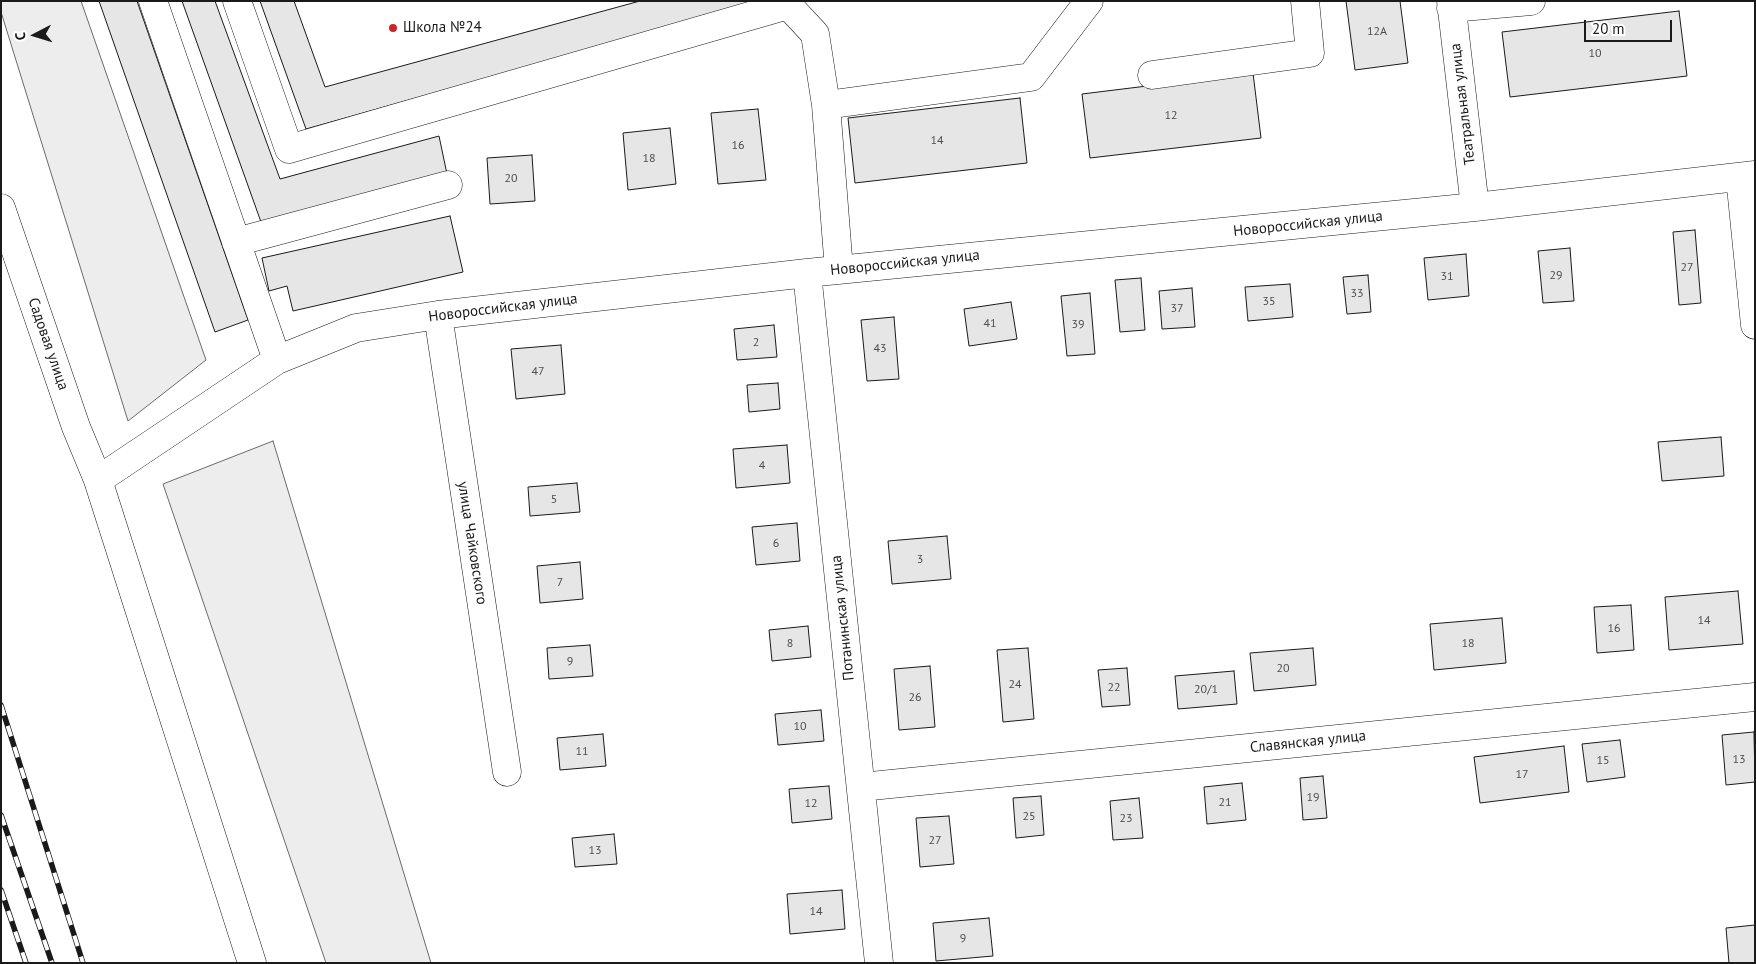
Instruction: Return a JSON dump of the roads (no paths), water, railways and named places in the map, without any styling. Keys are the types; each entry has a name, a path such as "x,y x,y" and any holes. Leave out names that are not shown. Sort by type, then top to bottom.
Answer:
{"street":[{"path":"153,1 277,360"},
{"path":"237,1 289,149 788,3 815,34 826,105 839,270"},
{"path":"826,105 1031,77 1089,1"},
{"path":"1152,75 1310,53 1305,1"},
{"path":"1451,5 1531,1"},
{"name":"Театральная улица","path":"1451,5 1475,207"},
{"path":"1747,176 1755,325"},
{"name":"Новороссийская улица","path":"98,480 277,360 356,328 438,315 807,273 1475,207 1747,176"},
{"path":"236,242 448,185"},
{"name":"Садовая улица","path":"1,208 76,427 98,480 252,963"},
{"name":"Потанинская улица","path":"807,273 880,963"},
{"name":"улица Чайковского","path":"438,315 507,772"},
{"name":"Славянская улица","path":"861,787 1755,697"}],"railway":[{"path":"1,705 83,963"},
{"path":"1,815 52,963"},
{"path":"1,890 26,963"}],"place":[{"name":"Школа №24","path":"393,28"}]}
